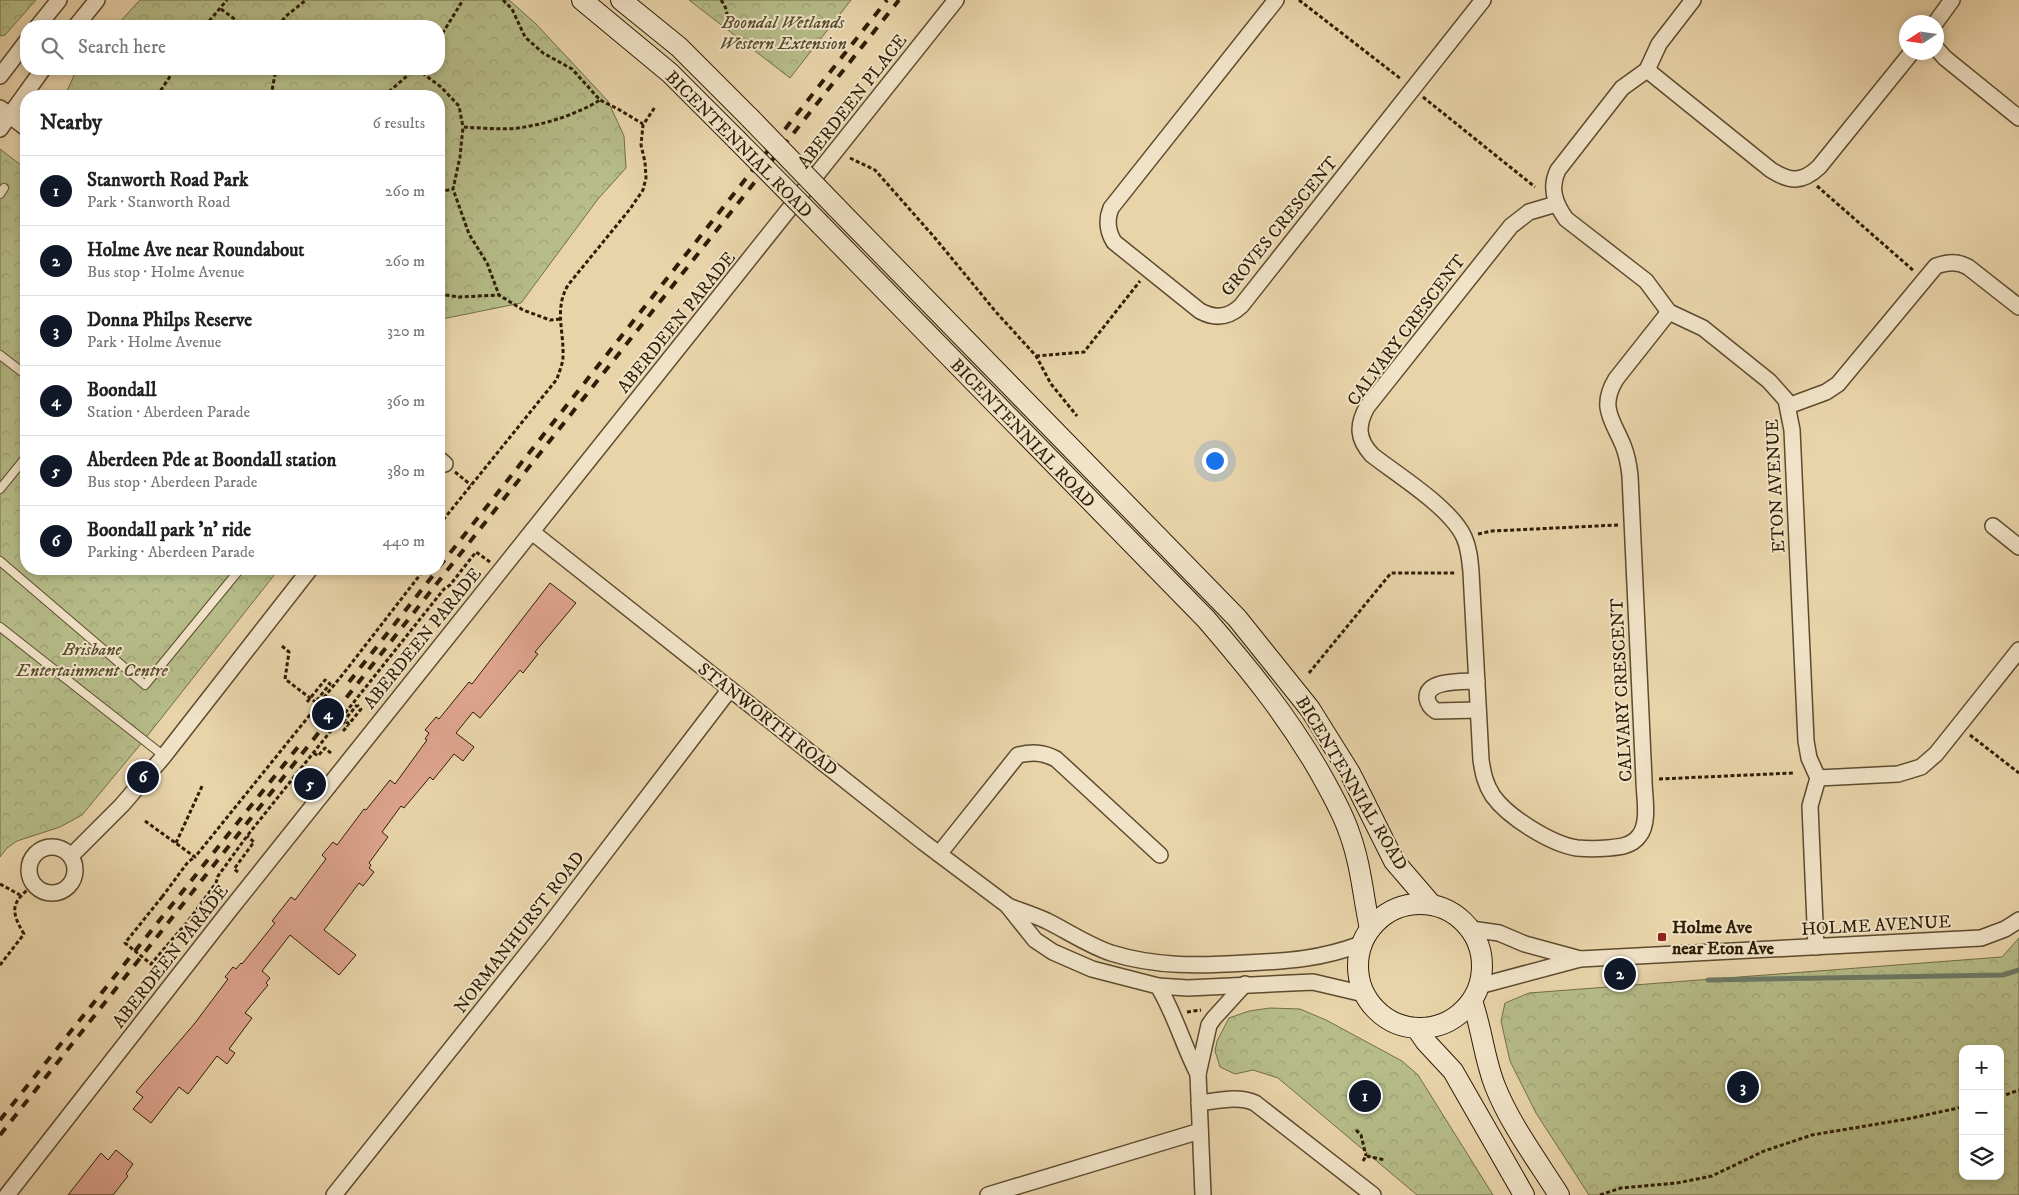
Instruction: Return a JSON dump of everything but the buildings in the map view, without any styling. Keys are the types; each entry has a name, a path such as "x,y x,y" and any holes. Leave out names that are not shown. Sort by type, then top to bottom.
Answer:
{"main road":[{"name":"BICENTENNIAL ROAD","path":"582,0 670,73 736,139 1206,619 1270,695 1302,742 1341,812 1361,873 1365,936"},
{"name":"BICENTENNIAL ROAD","path":"621,0 679,48 750,118 1237,618 1310,709 1350,773 1394,861 1431,904"},
{"path":"1476,994 1457,1016 1438,1026 1417,1029 1401,1026 1386,1018 1374,1008 1364,994 1359,978 1358,961 1365,936 1382,916 1397,907 1414,903 1431,904 1446,909 1460,917 1471,929 1480,947 1483,967 1476,994 1487,1065 1512,1119 1559,1195"},
{"path":"1417,1029 1453,1072 1524,1195"}],"street":[{"path":"43,20 59,0"},
{"path":"81,20 97,0"},
{"name":"ABERDEEN PLACE","path":"777,226 956,0"},
{"name":"GROVES CRESCENT","path":"1276,0 1111,208 1108,221 1114,242 1200,311 1208,315 1222,316 1235,312 1241,306 1483,0"},
{"path":"1556,204 1553,188 1558,170 1622,88 1647,70 1658,44 1693,0"},
{"path":"1941,15 1952,0"},
{"path":"0,76 20,50"},
{"path":"1944,57 2019,118"},
{"path":"1647,70 1780,176 1796,180 1808,176 1819,167 1906,60"},
{"path":"24,90 38,75"},
{"path":"0,129 5,111 20,94"},
{"path":"5,111 20,123"},
{"name":"ETON AVENUE","path":"1556,204 1566,219 1646,282 1669,312 1703,328 1769,381 1782,395 1788,406 1792,430 1806,741 1809,758 1818,778"},
{"name":"CALVARY CRESCENT","path":"1556,204 1529,212 1511,226 1373,399 1361,417 1360,438 1364,447 1372,455 1446,512 1458,525 1465,539 1471,572 1480,760 1488,788 1502,806 1514,816 1560,843 1576,848 1619,847 1633,842 1640,836 1645,818 1630,476 1624,446 1609,419 1608,398 1616,379 1669,312"},
{"name":"ABERDEEN PARADE","path":"7,1195 228,911 777,226"},
{"path":"1788,406 1826,392 1849,374 1936,266 1944,263 1960,263 1968,267 2019,307"},
{"path":"1993,526 2019,547"},
{"name":"STANWORTH ROAD","path":"532,532 938,854 1006,905 1035,940 1054,952 1092,969 1158,986 1188,988 1313,982 1364,994"},
{"path":"71,856 122,805 164,756 305,575"},
{"path":"1816,947 1810,806 1818,778 1898,774 1921,767 1936,754 2019,650"},
{"path":"1476,681 1433,686 1427,698 1431,708 1436,711 1478,710"},
{"name":"NORMANHURST ROAD","path":"334,1195 545,931 730,689"},
{"path":"938,854 1018,755 1038,752 1056,759 1160,855"},
{"path":"52,847 66,851 71,856 75,871 74,879 63,890 48,892 35,884 31,878 30,864 38,852 52,847"},
{"name":"STANWORTH ROAD","path":"1006,905 1047,921 1085,942 1109,952 1133,959 1170,964 1211,965 1295,961 1328,956 1365,936"},
{"name":"HOLME AVENUE","path":"1476,994 1580,959 1981,938 2005,929 2019,920"},
{"name":"HOLME AVENUE","path":"1471,929 1499,933 1525,944 1580,959"},
{"path":"1203,1195 1198,1074 1209,1026 1245,984"},
{"path":"1158,986 1169,1006 1186,1051 1198,1074"},
{"path":"1199,1103 1238,1099 1249,1100 1255,1103 1373,1195"},
{"path":"988,1195 1200,1131"}],"lane":[{"path":"0,355 20,370"},
{"path":"0,489 20,464"},
{"path":"0,561 145,685 235,575"},
{"path":"0,627 164,756"}],"path":[{"path":"210,20 227,0"},
{"path":"283,20 306,0"},
{"path":"445,29 463,0"},
{"path":"503,0 512,9 525,37 543,53 572,70 600,100 643,124"},
{"path":"721,0 726,7 728,16 724,30"},
{"path":"1299,0 1406,84"},
{"path":"220,9 236,20"},
{"path":"161,90 170,75"},
{"path":"272,90 275,75"},
{"path":"391,90 409,75"},
{"path":"424,75 444,90"},
{"path":"445,91 459,106 464,127 453,189 469,234 488,263 499,296"},
{"path":"1419,94 1536,187"},
{"path":"464,127 517,128 552,121 586,109 600,100"},
{"path":"445,518 557,379 563,359 560,318 562,296 568,285 630,209 643,190 646,178 641,145 643,124 654,106"},
{"path":"850,158 875,170 1036,356 1051,384 1077,416"},
{"path":"1808,176 1821,190 1924,280"},
{"path":"445,191 453,189"},
{"path":"1036,356 1084,352 1148,270"},
{"path":"445,295 460,297 499,296 523,310 550,320 560,318"},
{"path":"1465,539 1492,531 1632,525"},
{"path":"420,575 195,857 188,862 125,944 151,964 189,920 247,836 342,720 444,588 450,585 476,552 501,570"},
{"path":"1309,673 1391,573 1471,572"},
{"path":"282,646 290,652 285,679 342,720 348,726 344,731"},
{"path":"307,702 324,680 330,684 318,702"},
{"path":"342,720 357,705"},
{"path":"1959,726 2019,773"},
{"path":"314,753 318,756 325,748 332,754"},
{"path":"1644,780 1793,773"},
{"path":"176,843 202,784"},
{"path":"145,821 195,857"},
{"path":"238,872 234,869 254,842 247,836"},
{"path":"0,884 20,895"},
{"path":"0,965 24,934 14,914 17,901 20,895 35,884"},
{"path":"2004,1095 2019,1090"},
{"path":"1600,1195 1621,1188 1695,1180 1712,1176 1764,1151 1812,1136 1959,1108"},
{"path":"1356,1130 1361,1135 1366,1156 1363,1162"},
{"path":"1366,1156 1385,1160"}],"green space":[{"path":"0,0 36,0 5,35 0,36"},
{"path":"140,0 509,0 536,24 608,101 624,136 626,168 598,199 521,303 445,318 445,90 67,90 74,75 445,75 445,20 122,20"},
{"name":"Boondal Wetlands Western Extension","path":"689,0 851,0 790,78"},
{"name":"Brisbane Entertainment Centre","path":"0,149 20,164 20,575 274,575 82,815 60,827 17,841 7,848 0,857"},
{"path":"2019,938 2019,1195 1589,1195 1536,1113 1510,1061 1501,1021 1505,1003 1529,993 2002,957"},
{"path":"1270,1008 1300,1009 1326,1020 1402,1061 1418,1075 1493,1195 1417,1195 1278,1078 1253,1070 1235,1074 1220,1067 1215,1051 1217,1041 1229,1018 1249,1011"}],"waterway":[{"path":"1708,980 2003,975 2019,970"}],"railway":[{"path":"445,559 887,0"},
{"path":"445,573 899,0"},
{"path":"349,682 433,575"},
{"path":"0,1135 444,575"},
{"path":"0,1120 298,747"}],"place":[{"name":"Boondall","path":"328,714"},
{"name":"Boondall park 'n' ride","path":"143,777"},
{"name":"Aberdeen Pde at Boondall station","path":"310,784"},
{"name":"Holme Ave near Eton Ave","path":"1662,937"},
{"name":"Holme Ave near Roundabout","path":"1620,974"},
{"name":"Donna Philps Reserve","path":"1743,1087"},
{"name":"Stanworth Road Park","path":"1365,1096"}]}
